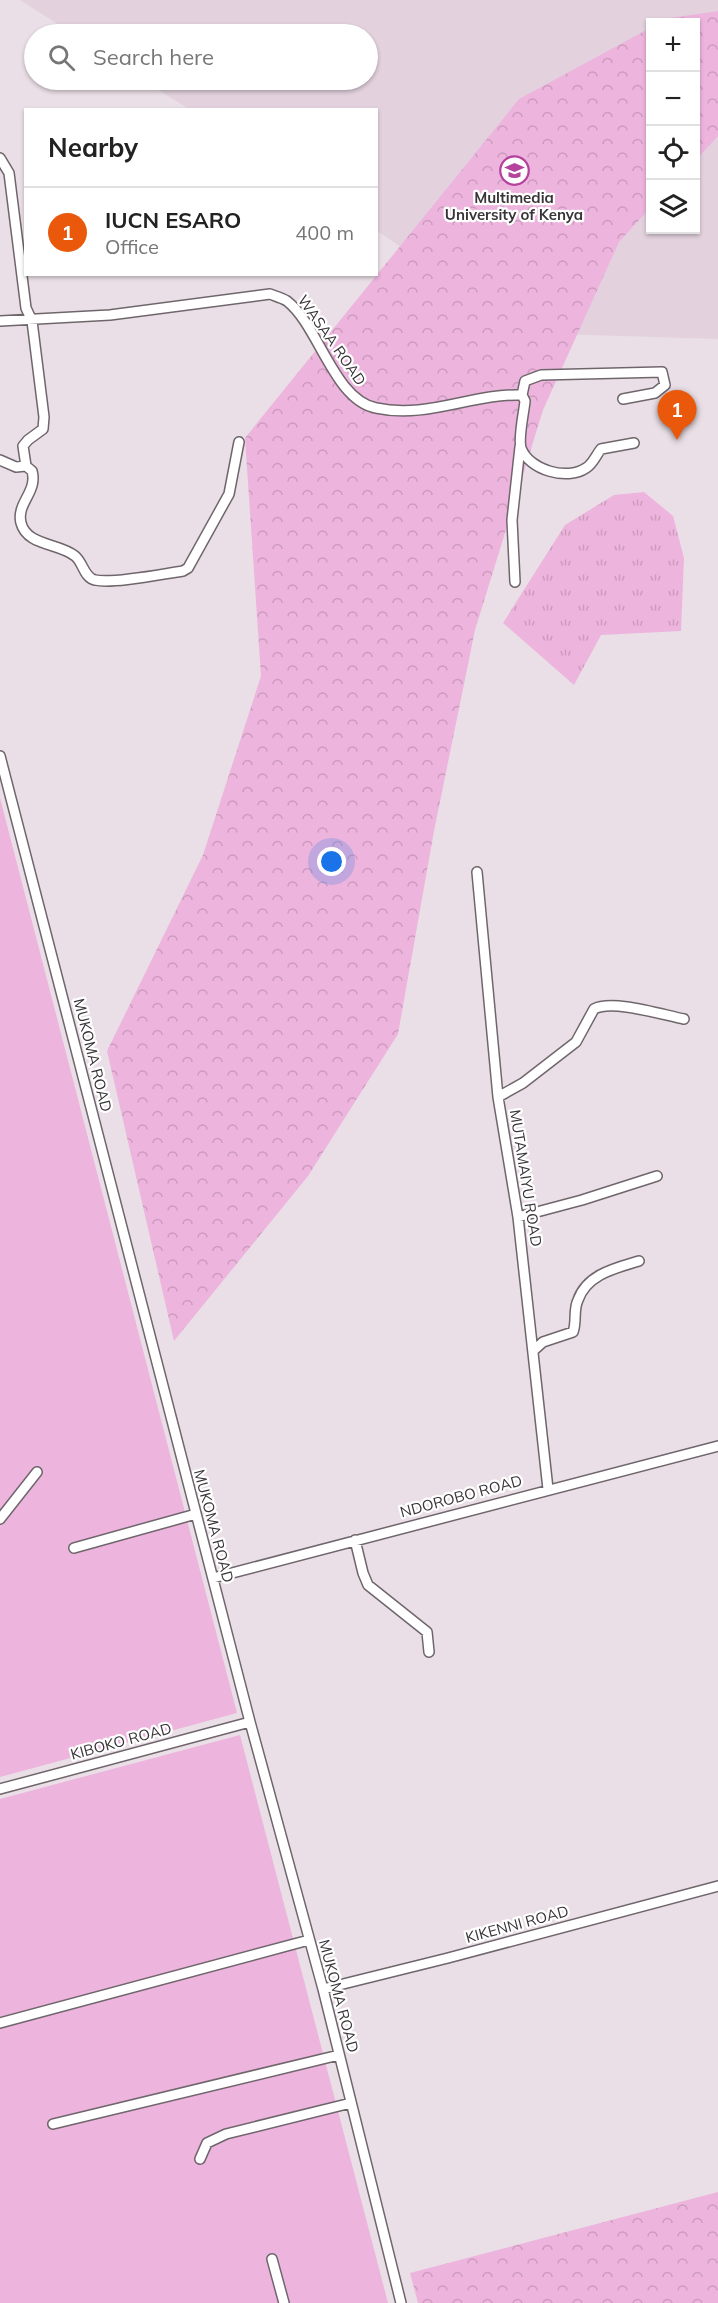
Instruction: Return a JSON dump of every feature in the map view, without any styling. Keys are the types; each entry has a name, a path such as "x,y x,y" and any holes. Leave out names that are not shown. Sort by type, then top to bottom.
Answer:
{"street":[{"path":"0,158 9,173 26,308 32,321 44,417 43,429 24,446 26,466 32,471 34,478 34,486 21,507 20,515 22,525 28,534 76,556 91,578 96,580 183,571 188,568 229,494 239,442"},
{"name":"WASAA ROAD","path":"0,321 32,321 121,314 270,294 286,300 298,313 345,387 357,401 374,408 400,411 437,409 501,394 522,395"},
{"path":"515,582 512,520 525,401 522,395 525,381 540,375 662,372 665,384 655,393 623,399"},
{"path":"520,446 534,465 556,472 569,473 588,467 601,449 634,443"},
{"path":"0,460 16,467 26,466"},
{"name":"MUKOMA ROAD","path":"0,756 195,1514 323,1989 401,2303"},
{"name":"MUTAMAIYU ROAD","path":"477,872 498,1097 518,1217 548,1489"},
{"path":"498,1097 523,1083 576,1042 597,1006 615,1006 684,1019"},
{"path":"518,1217 582,1200 657,1176"},
{"path":"533,1351 543,1342 573,1332 578,1299 589,1283 600,1274 639,1261"},
{"name":"NDOROBO ROAD","path":"213,1578 718,1446"},
{"path":"0,1519 37,1472"},
{"path":"74,1548 195,1514"},
{"path":"355,1540 368,1585 427,1632 429,1652"},
{"name":"KIBOKO ROAD","path":"0,1789 250,1722"},
{"name":"KIKENNI ROAD","path":"323,1989 718,1886"},
{"path":"0,2023 309,1940"},
{"path":"53,2124 339,2055"},
{"path":"200,2159 207,2143 226,2134 351,2103"},
{"path":"272,2259 284,2303"}],"shaded area":[{"name":"Multimedia University of Kenya","path":"20,0 718,0 718,339 523,333 378,232 378,108 187,108 159,90 378,90 378,24 57,24"}],"green space":[{"path":"718,11 718,136 700,156 700,18 670,18"},
{"path":"646,30 646,212 619,242 543,410 475,630 434,831 398,1034 308,1176 174,1341 107,1051 203,855 261,676 245,438 519,99"},
{"path":"644,492 673,516 684,558 681,631 601,635 574,685 503,623 565,525 614,495"},
{"path":"0,798 237,1713 0,1777"},
{"path":"240,1735 388,2303 0,2303 0,1799"},
{"path":"718,2192 718,2303 418,2303 410,2273"}],"place":[{"name":"Multimedia University of Kenya","path":"514,170"},
{"name":"IUCN ESARO","path":"677,440"}]}
